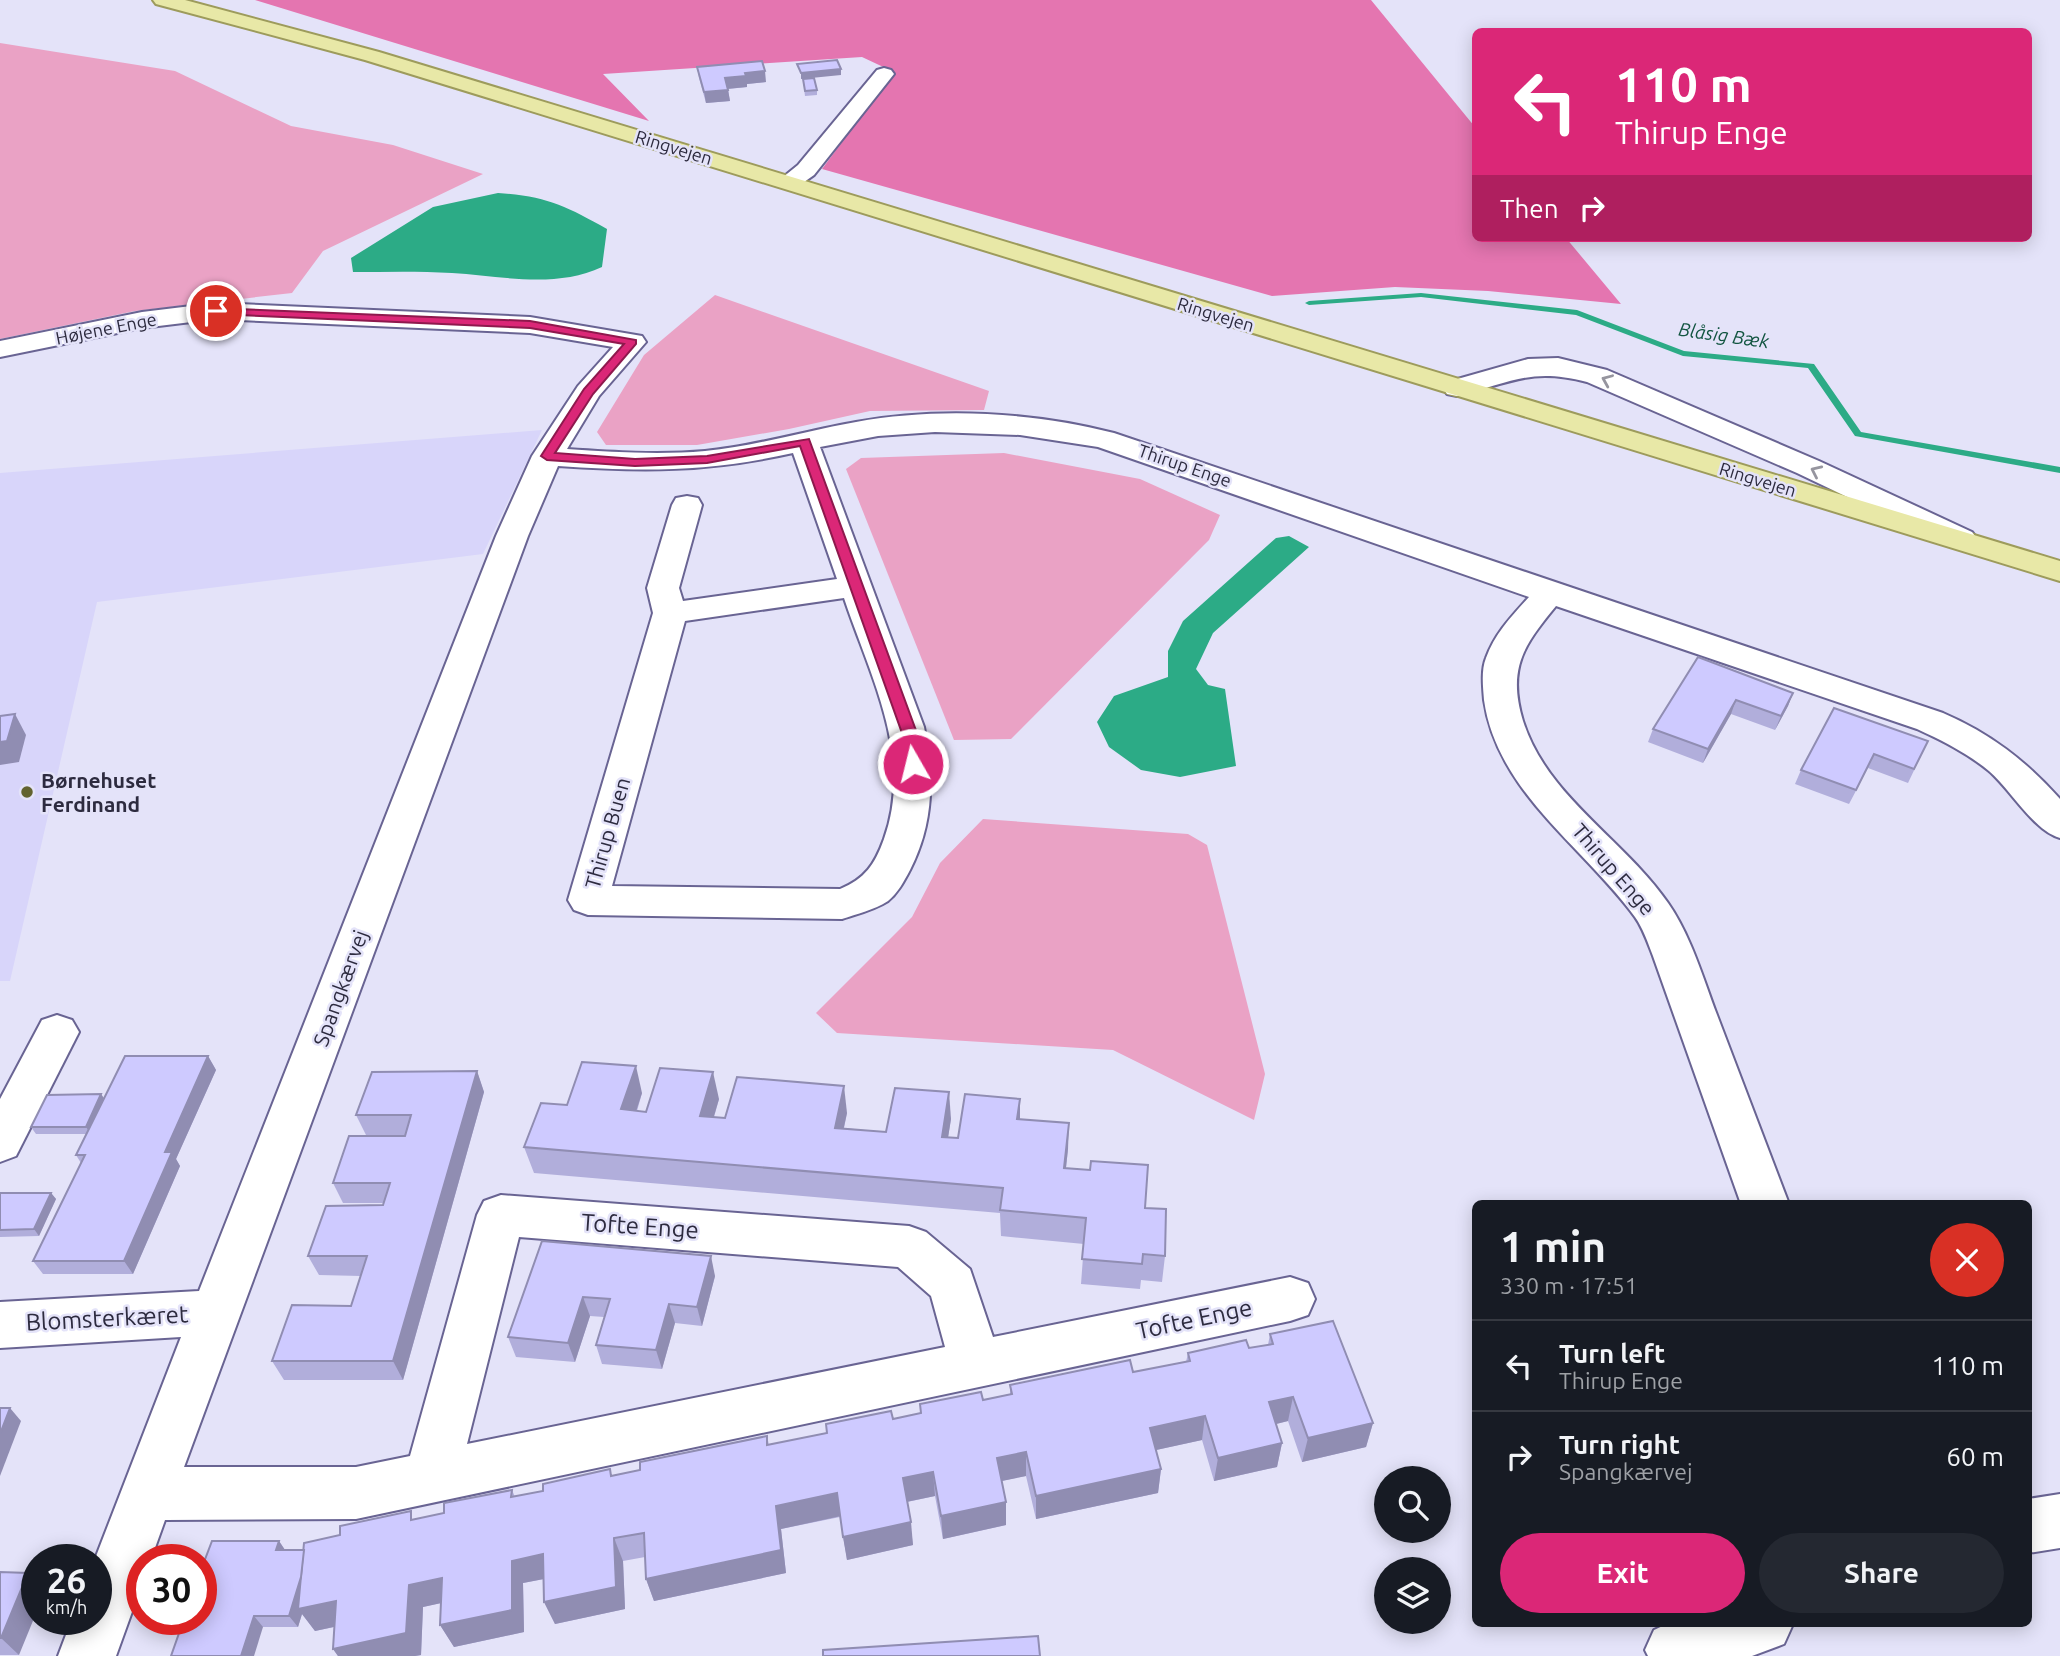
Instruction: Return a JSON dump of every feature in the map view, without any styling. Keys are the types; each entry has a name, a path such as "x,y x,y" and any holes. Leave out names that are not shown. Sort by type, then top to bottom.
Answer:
{"main road":[{"name":"Ringvejen","path":"163,0 372,56 2060,571"},
{"name":"Ringvejen","path":"210,0 372,56"}],"street":[{"path":"789,182 806,170 884,74"},
{"name":"Højene Enge","path":"0,349 142,320 216,311 530,325 632,342"},
{"name":"Spangkærvej","path":"88,1656 215,1312 512,536 547,456 588,392 632,342"},
{"path":"1457,388 1528,367 1558,366 1597,376 1808,467 1966,541"},
{"name":"Thirup Enge","path":"547,456 635,462 707,460 877,428 945,422 1053,429 1104,439 1960,733 2013,770 2060,825"},
{"path":"670,614 856,586 804,442"},
{"name":"Thirup Buen","path":"687,505 663,588 670,614 588,900 842,904 871,894 886,879 905,839 915,792 910,736 856,586"},
{"name":"Thirup Enge","path":"1550,593 1513,636 1502,660 1500,686 1505,720 1517,750 1537,783 1654,913 1674,956 1764,1200"},
{"path":"0,1143 57,1032"},
{"name":"Tofte Enge","path":"431,1478 501,1215 909,1247 953,1284 975,1365"},
{"name":"Tofte Enge","path":"148,1494 356,1493 1290,1299"},
{"name":"Blomsterkæret","path":"0,1325 215,1312"},
{"path":"2032,1525 2060,1521"},
{"path":"1674,1650 1754,1627"}],"shaded area":[{"path":"255,0 1371,0 1472,123 1472,242 1569,242 1621,304 1488,291 1395,287 1272,296 822,169 894,72 862,57 603,74 649,121"},
{"path":"0,43 175,71 291,126 393,145 483,174 323,251 292,293 135,311 0,339"},
{"path":"498,193 543,200 579,214 607,229 602,267 566,278 547,279 440,272 353,272 351,258 433,207"},
{"path":"715,295 989,391 984,410 870,411 697,445 606,445 597,432 644,355"},
{"name":"Børnehuset Ferdinand","path":"542,430 483,554 97,602 10,981 0,981 0,473"},
{"path":"1004,453 1140,479 1220,515 1209,540 1011,739 954,740 846,469 861,458"},
{"path":"1289,536 1309,547 1213,633 1196,669 1208,685 1225,689 1236,766 1180,777 1141,770 1109,747 1097,722 1114,696 1168,677 1168,651 1183,621 1276,538"},
{"path":"983,819 1188,834 1207,845 1265,1074 1254,1120 1113,1050 837,1033 816,1013 912,917 940,863"}],"building":[{"path":"837,60 841,69 801,73 797,64"},
{"path":"762,61 765,71 725,78 728,90 704,92 697,67"},
{"path":"814,78 817,90 805,91 803,79"},
{"path":"1698,657 1793,693 1781,716 1736,700 1708,749 1653,729"},
{"path":"1834,708 1928,741 1914,769 1874,754 1856,790 1801,770"},
{"path":"15,714 7,741 0,742 0,716"},
{"path":"125,1056 208,1056 165,1152 172,1152 124,1261 33,1261 85,1155 76,1155"},
{"path":"582,1062 636,1066 621,1109 646,1112 660,1068 713,1072 700,1116 725,1118 737,1077 844,1086 835,1128 886,1132 895,1088 949,1092 942,1137 958,1138 965,1094 1020,1099 1017,1119 1069,1123 1064,1168 1090,1170 1091,1161 1148,1165 1145,1208 1166,1209 1165,1256 1143,1254 1142,1264 1082,1259 1086,1218 1000,1210 1003,1188 524,1147 541,1103 567,1105"},
{"path":"477,1071 393,1361 272,1361 292,1305 351,1306 367,1256 308,1256 326,1206 383,1205 390,1183 333,1183 349,1136 405,1136 411,1115 356,1115 372,1072"},
{"path":"101,1094 86,1127 31,1127 47,1095"},
{"path":"0,1193 51,1193 34,1229 0,1230"},
{"path":"542,1241 711,1256 697,1307 669,1304 656,1350 596,1345 610,1299 583,1297 568,1343 508,1337"},
{"path":"1333,1321 1373,1423 1308,1438 1293,1397 1269,1402 1282,1443 1218,1458 1205,1416 1150,1428 1161,1469 1036,1496 1026,1452 997,1458 1006,1502 941,1516 933,1472 903,1478 911,1522 843,1537 837,1493 776,1506 781,1550 646,1579 644,1533 614,1538 616,1587 544,1602 543,1554 512,1561 512,1610 440,1625 442,1578 409,1585 406,1633 333,1649 336,1601 298,1609 304,1543 340,1535 340,1526 411,1511 411,1520 444,1513 444,1503 512,1490 511,1497 543,1491 543,1484 610,1469 611,1476 640,1470 640,1462 767,1436 767,1445 827,1433 826,1424 891,1411 893,1419 921,1413 920,1404 981,1392 983,1400 1012,1394 1010,1385 1130,1360 1133,1372 1190,1361 1188,1353 1246,1340 1249,1348 1273,1344 1270,1334"},
{"path":"0,1408 10,1408 0,1434"},
{"path":"212,1541 279,1541 276,1550 304,1550 301,1577 289,1616 254,1616 241,1656 171,1656 178,1635 217,1635 217,1544 211,1544"},
{"path":"0,1572 21,1573 21,1590 0,1638"},
{"path":"1038,1636 1040,1656 823,1656 823,1650"}],"waterway":[{"name":"Blåsig Bæk","path":"1309,303 1421,295 1577,313 1683,353 1811,366 1858,434 2060,470"}],"place":[{"name":"Børnehuset Ferdinand","path":"27,792"}],"route":[{"path":"216,311 530,325 632,342 588,392 547,456 635,462 707,460 804,442 910,736 913,764"}]}
